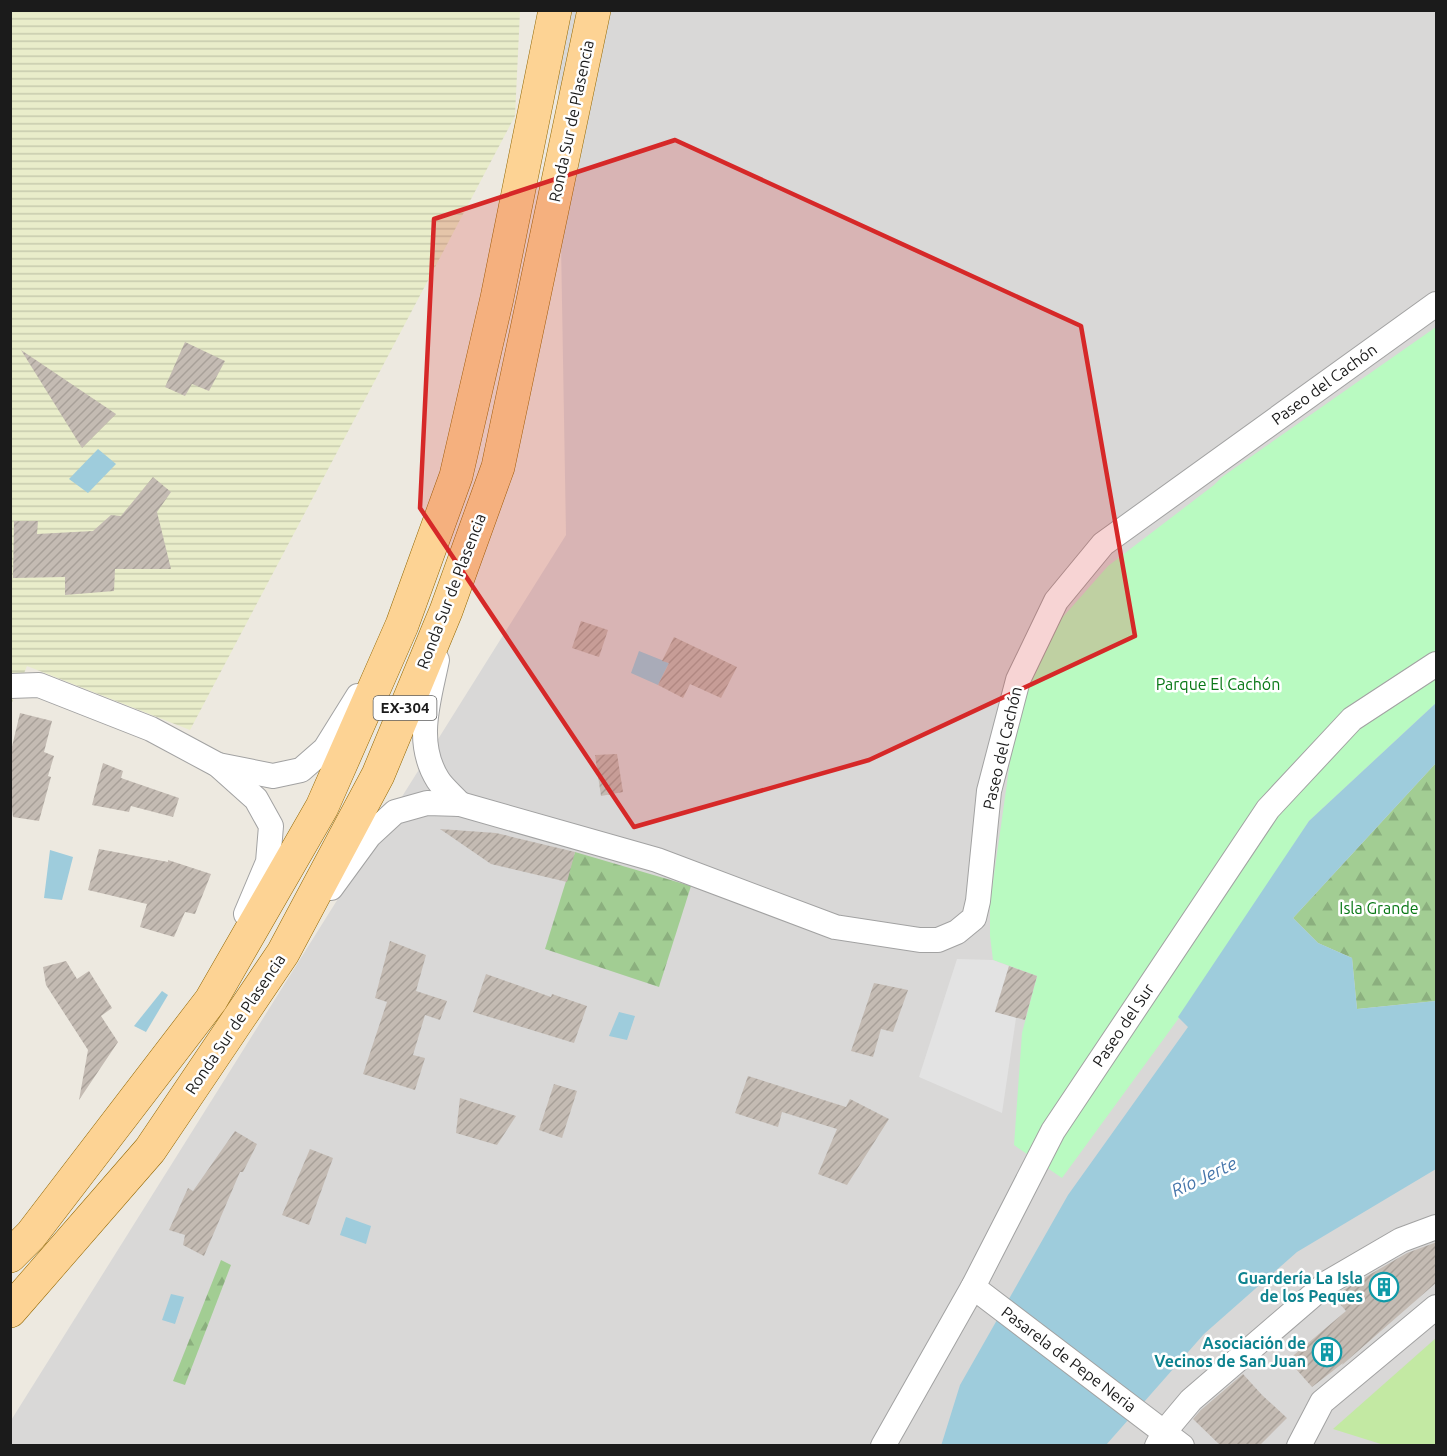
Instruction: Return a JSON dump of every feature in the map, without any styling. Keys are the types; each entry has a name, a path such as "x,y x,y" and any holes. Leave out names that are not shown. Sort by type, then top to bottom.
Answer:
{"main road":[{"name":"Ronda Sur de Plasencia","path":"10,1256 31,1235 211,1000 322,807 402,625 456,476 497,298 555,10"},
{"name":"Ronda Sur de Plasencia","path":"10,1311 150,1150 283,953 378,775 446,611 498,467 594,10"}],"street":[{"name":"Paseo del Cachón","path":"283,953 369,836 395,812 427,803 460,804 657,860 835,927 920,940 938,940 957,932 974,918 978,901 988,791 1018,680 1056,601 1103,544 1437,304"},
{"path":"446,611 424,723 426,751 438,780 460,804"},
{"path":"218,765 273,776 302,770 325,748 402,625"},
{"name":"Paseo del Sur","path":"882,1446 974,1287 1053,1131 1268,809 1352,719 1437,664"},
{"path":"10,686 39,685 151,729 218,765 256,799 271,826 268,862 211,1000"},
{"path":"1168,1441 1191,1400 1327,1283 1401,1240 1437,1227"},
{"name":"Pasarela de Pepe Neria","path":"974,1287 1168,1441"},
{"path":"1299,1446 1322,1402 1437,1307"}],"highlighted area":[{"path":"675,140 1081,326 1135,636 869,760 634,827 420,508 434,219"}],"shaded area":[{"path":"557,11 1436,11 1436,1445 11,1446 10,1422 566,535"},
{"path":"957,959 993,960 1009,966 995,1011 1016,1018 1002,1113 919,1077"}],"green space":[{"path":"11,11 520,11 515,116 190,730 27,666 11,705"},
{"name":"Parque El Cachón","path":"1436,327 1436,703 1309,821 1206,981 1062,1178 1014,1145 1022,1033 1037,976 993,960 990,936 990,903 1011,755 1032,675 1062,618 1108,566 1222,477"},
{"name":"Isla Grande","path":"1436,763 1436,1001 1357,1009 1352,958 1318,943 1293,918"},
{"path":"575,852 691,886 659,987 545,949"},
{"path":"221,1260 231,1265 185,1385 173,1381"},
{"path":"1436,1338 1436,1445 1384,1445 1333,1429"}],"water":[{"path":"98,449 116,464 88,493 69,479"},
{"path":"639,651 669,663 658,685 631,673"},
{"name":"Río Jerte","path":"1436,703 1436,763 1293,918 1318,943 1352,958 1357,1009 1436,1001 1436,1169 1297,1252 1204,1334 1106,1445 941,1446 960,1385 1068,1195 1188,1027 1178,1017 1309,821"},
{"path":"50,850 73,857 62,900 44,898"},
{"path":"162,991 168,995 146,1032 134,1026"},
{"path":"619,1012 635,1016 627,1040 609,1036"},
{"path":"346,1217 371,1226 366,1244 340,1235"},
{"path":"171,1294 184,1297 175,1324 162,1320"}],"building":[{"path":"185,342 225,361 209,391 192,384 185,396 165,387"},
{"path":"21,350 116,414 82,448"},
{"path":"153,477 171,492 157,512 171,569 115,569 114,591 65,595 65,577 13,578 14,521 38,521 37,534 93,531 111,515 121,516"},
{"path":"581,621 608,630 599,657 572,648"},
{"path":"674,637 737,667 721,698 690,684 683,698 658,685 669,663 662,661"},
{"path":"20,713 52,721 44,752 54,756 39,821 13,817 10,755"},
{"path":"617,754 623,792 601,796 595,755"},
{"path":"103,763 123,771 121,778 179,798 173,817 131,806 129,812 92,805"},
{"path":"440,829 496,833 575,852 567,882 491,864"},
{"path":"99,849 168,862 168,860 211,874 195,914 185,912 174,937 140,927 147,904 88,890"},
{"path":"390,941 426,955 416,991 447,1001 440,1020 425,1015 413,1055 425,1058 415,1090 363,1074 387,1002 375,998"},
{"path":"66,961 77,979 89,971 112,1008 101,1016 118,1042 79,1100 88,1050 46,985 43,967"},
{"path":"1009,966 1037,976 1025,1020 995,1012"},
{"path":"486,974 551,997 552,994 587,1006 574,1043 473,1012"},
{"path":"874,983 908,990 893,1032 881,1029 873,1057 851,1051"},
{"path":"748,1076 846,1107 850,1099 889,1119 847,1185 818,1174 837,1129 782,1112 778,1127 735,1113"},
{"path":"554,1084 577,1091 562,1138 539,1130"},
{"path":"460,1098 516,1116 497,1145 456,1133"},
{"path":"235,1131 257,1144 243,1172 240,1172 204,1256 183,1245 185,1235 169,1230 188,1188 193,1191"},
{"path":"310,1149 333,1158 309,1225 282,1215"},
{"name":"Guardería La Isla de los Peques","path":"1437,1242 1437,1282 1342,1365 1343,1363 1312,1387 1288,1360 1346,1311 1333,1296 1407,1253"},
{"path":"1243,1374 1287,1418 1259,1446 1221,1446 1193,1419"}],"place":[{"name":"Guardería La Isla de los Peques","path":"1384,1287"},
{"name":"Asociación de Vecinos de San Juan","path":"1327,1352"}]}
